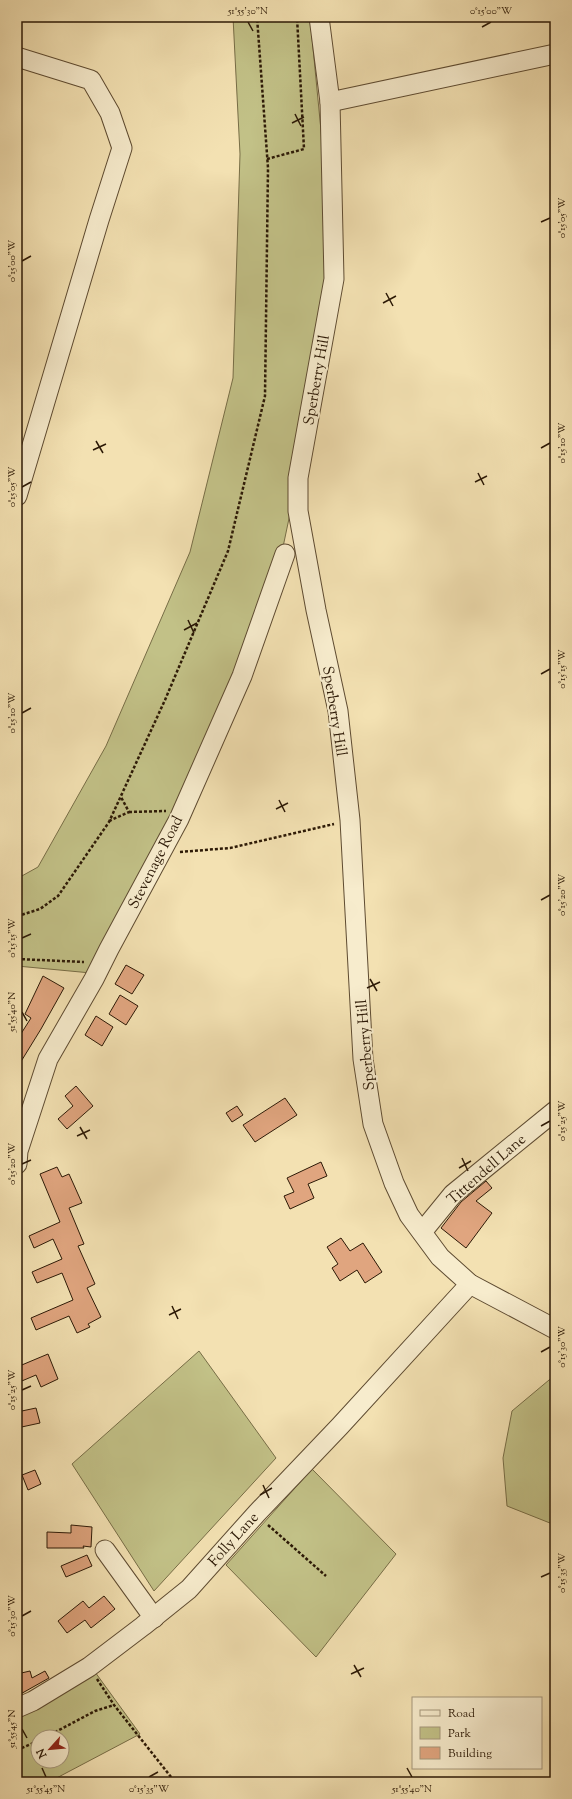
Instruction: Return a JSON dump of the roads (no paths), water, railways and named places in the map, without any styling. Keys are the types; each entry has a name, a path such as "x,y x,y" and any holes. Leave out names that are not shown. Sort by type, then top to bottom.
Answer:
{"street":[{"name":"Sperberry Hill","path":"319,17 330,102 334,279 298,478 298,511 316,610 338,711 350,820 363,1059 373,1124 394,1184 409,1215 440,1256 470,1284 555,1329"},
{"path":"330,102 555,54"},
{"path":"17,57 92,80 110,113 122,148 99,220 17,496"},
{"name":"Stevenage Road","path":"18,1155 48,1059 94,980 109,948 162,853 179,819 242,676 285,554"},
{"name":"Tittendell Lane","path":"422,1232 453,1194 555,1111"},
{"name":"Folly Lane","path":"17,1708 33,1702 89,1667 154,1618 189,1589 256,1513 340,1426 470,1284"},
{"path":"105,1550 154,1618"}]}
